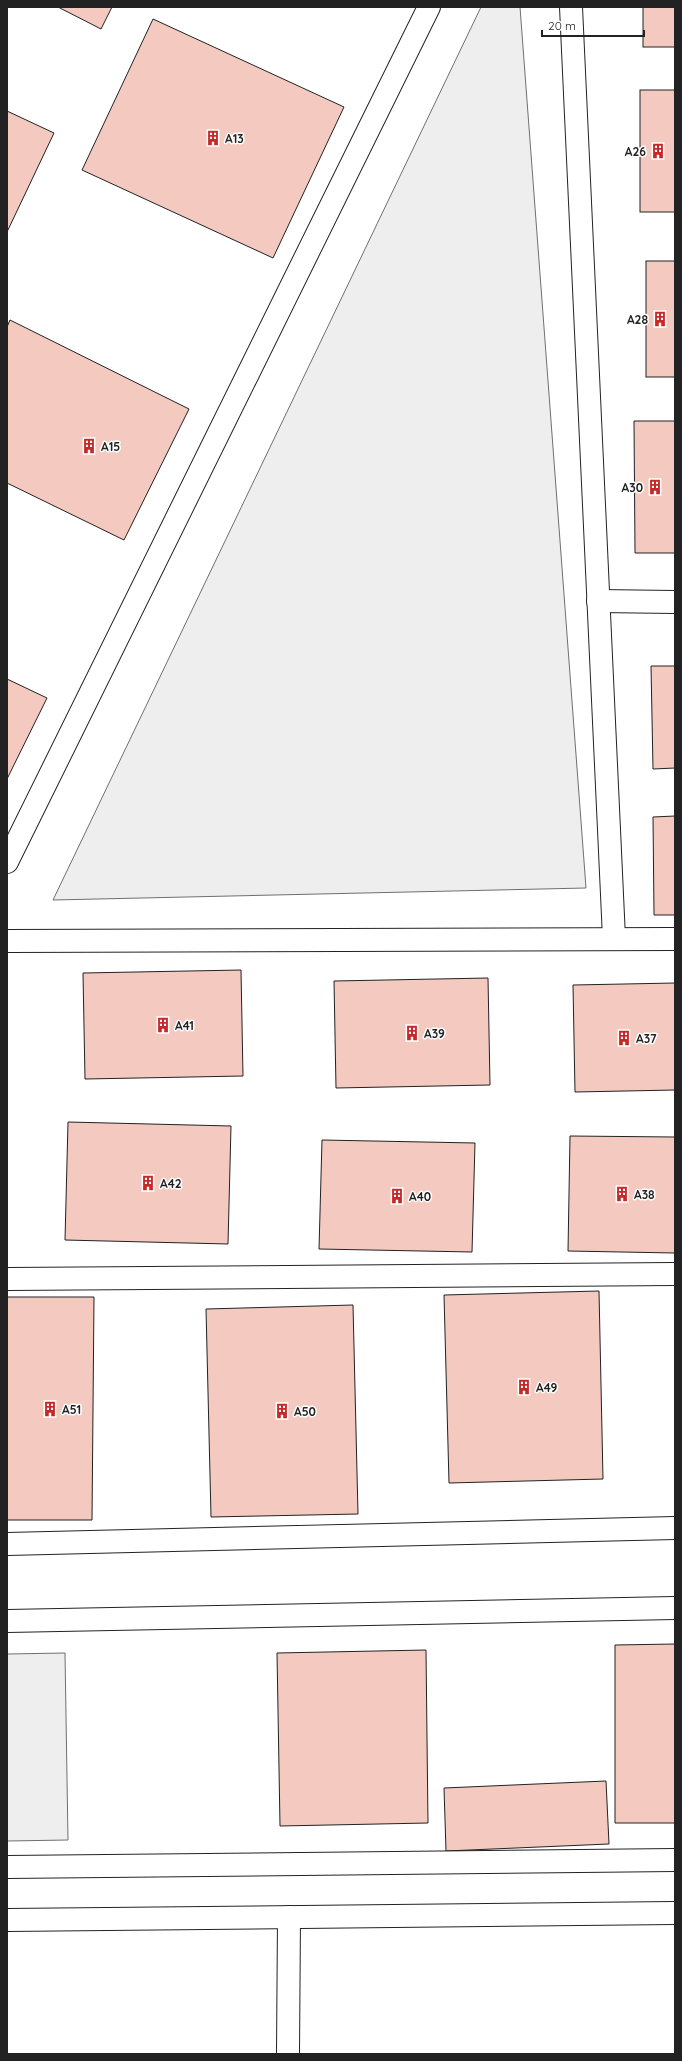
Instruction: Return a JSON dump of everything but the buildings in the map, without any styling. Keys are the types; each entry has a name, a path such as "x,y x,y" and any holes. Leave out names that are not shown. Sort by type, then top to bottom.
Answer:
{"street":[{"path":"7,862 429,7"},
{"path":"571,7 614,938"},
{"path":"598,601 675,602"},
{"path":"7,941 675,939"},
{"path":"7,1279 675,1274"},
{"path":"7,1544 675,1528"},
{"path":"7,1621 675,1608"},
{"path":"7,1867 675,1860"},
{"path":"7,1920 675,1913"},
{"path":"288,2054 289,1917"}],"shaded area":[{"path":"481,7 520,7 586,888 53,900"},
{"path":"65,1653 68,1840 7,1841 7,1654"}],"place":[{"name":"A13","path":"213,138"},
{"name":"A26","path":"658,151"},
{"name":"A28","path":"660,319"},
{"name":"A15","path":"89,446"},
{"name":"A30","path":"655,487"},
{"name":"A41","path":"163,1025"},
{"name":"A39","path":"412,1033"},
{"name":"A37","path":"624,1038"},
{"name":"A42","path":"148,1183"},
{"name":"A38","path":"622,1194"},
{"name":"A40","path":"397,1196"},
{"name":"A49","path":"524,1387"},
{"name":"A51","path":"50,1409"},
{"name":"A50","path":"282,1411"}]}
